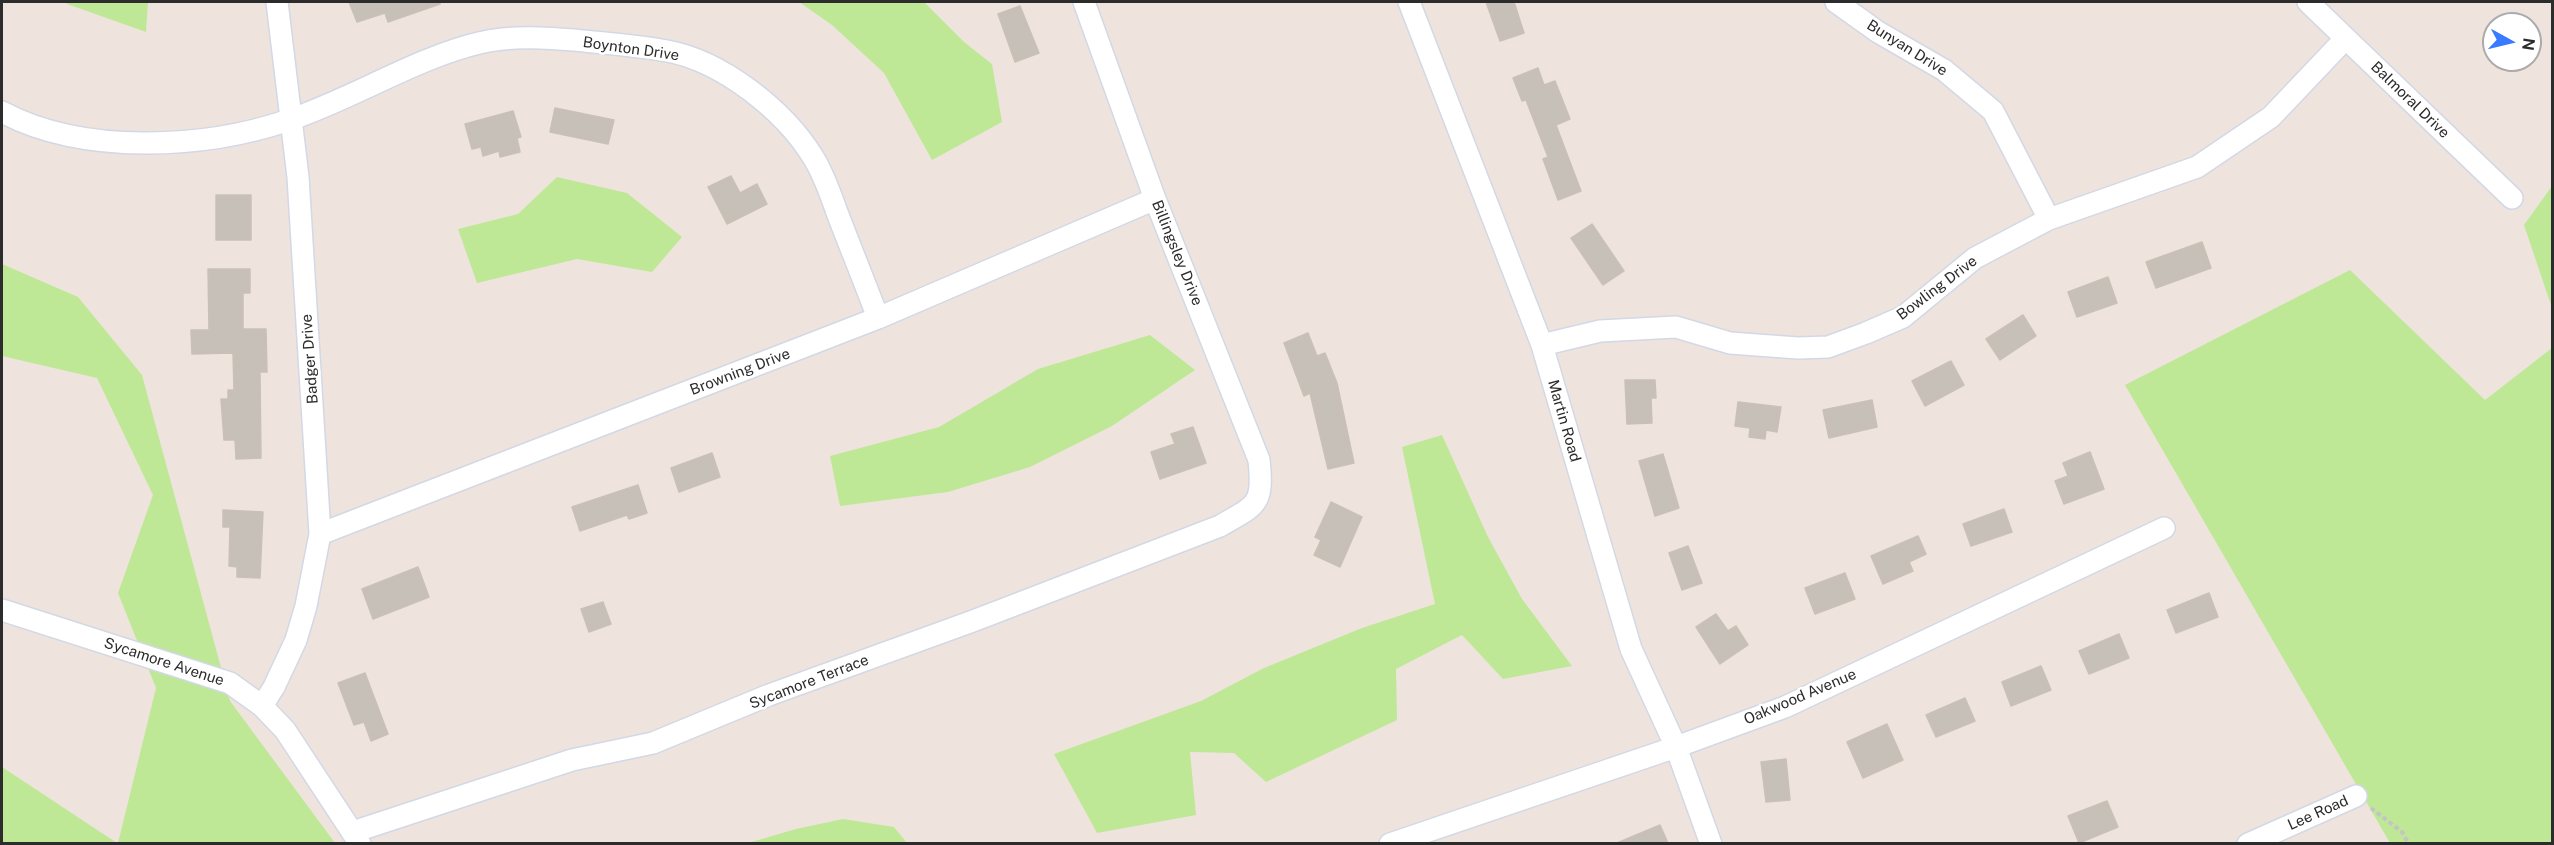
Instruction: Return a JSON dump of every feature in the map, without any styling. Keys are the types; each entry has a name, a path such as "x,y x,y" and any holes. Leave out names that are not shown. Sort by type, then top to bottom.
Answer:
{"street":[{"name":"Badger Drive","path":"262,706 274,687 296,640 306,606 320,534 299,189 277,2"},
{"name":"Billingsley Drive","path":"1084,2 1155,200 1259,460 1260,492 1256,505"},
{"name":"Martin Road","path":"1409,2 1542,345 1631,650 1676,747 1712,843"},
{"name":"Bunyan Drive","path":"1836,2 1878,32 1944,70 1993,111 2049,219"},
{"name":"Balmoral Drive","path":"2307,2 2512,198"},
{"name":"Boynton Drive","path":"290,120 447,53 508,37 543,38 669,51 696,60 738,82 765,101 797,135 814,158 878,318"},
{"name":"Bowling Drive","path":"1542,345 1600,332 1676,327 1739,344 1797,348 1828,347 1903,317 1975,258 2049,219 2197,167 2271,117 2345,39"},
{"path":"2,112 33,126 65,134 111,141 156,143 202,140 290,120"},
{"name":"Browning Drive","path":"320,534 878,318 1155,200"},
{"name":"Sycamore Terrace","path":"356,838 572,760 653,743 769,695 973,621 1220,526 1256,505"},
{"name":"Oakwood Avenue","path":"1390,843 1676,747 1785,707 2164,528"},
{"name":"Sycamore Avenue","path":"2,610 230,683 262,706 285,730 356,838"},
{"name":"Lee Road","path":"2248,843 2356,796"}],"path":[{"path":"2356,796 2402,832 2409,843"}],"green space":[{"path":"67,2 148,2 146,32 67,4"},
{"path":"799,2 924,2 964,42 992,64 1002,122 932,160 884,73 832,25"},
{"path":"557,177 627,193 682,237 652,272 577,259 477,283 458,229 518,214"},
{"path":"2552,186 2552,308 2524,225"},
{"path":"2,264 78,297 142,375 230,701 335,843 118,843 156,688 118,593 153,495 97,378 2,356"},
{"path":"2350,270 2485,400 2552,348 2552,843 2390,843 2125,385"},
{"path":"1150,335 1195,370 1112,426 1030,467 948,492 840,506 830,456 939,427 1038,369"},
{"path":"1442,435 1488,537 1522,599 1572,666 1503,679 1462,635 1396,669 1397,720 1266,782 1234,753 1190,752 1196,815 1097,833 1054,754 1201,701 1264,668 1362,628 1435,604 1402,447"},
{"path":"2,767 117,843 2,843"},
{"path":"843,819 894,827 907,843 748,843 796,829"}],"building":[{"path":"349,2 440,2 440,4 388,22 385,13 357,22"},
{"path":"1486,2 1514,2 1524,33 1500,41"},
{"path":"1020,6 1039,53 1015,62 998,14"},
{"path":"1538,68 1544,85 1555,81 1570,119 1556,125 1581,191 1558,200 1543,159 1548,157 1526,100 1522,101 1513,78"},
{"path":"555,108 614,120 608,144 550,132"},
{"path":"513,111 521,137 517,138 520,152 500,157 499,151 483,156 481,147 472,149 465,124"},
{"path":"731,176 740,193 757,184 767,204 727,224 708,187"},
{"path":"216,195 251,195 251,240 216,240"},
{"path":"1592,224 1624,271 1603,285 1571,238"},
{"path":"2202,242 2211,268 2156,288 2146,262"},
{"path":"208,269 250,269 250,293 243,293 243,329 266,329 267,372 260,372 261,458 236,459 235,440 224,440 221,399 228,399 228,390 234,390 233,353 192,354 191,330 209,330"},
{"path":"2108,277 2117,303 2077,317 2068,292"},
{"path":"2023,315 2036,336 2000,360 1986,339"},
{"path":"1308,333 1317,356 1325,353 1337,383 1354,463 1328,469 1310,393 1304,396 1284,343"},
{"path":"1951,361 1964,385 1925,406 1912,381"},
{"path":"1625,380 1655,380 1656,398 1651,398 1652,423 1627,424"},
{"path":"1872,400 1877,427 1829,438 1823,410"},
{"path":"1738,402 1781,407 1777,432 1766,430 1765,439 1749,437 1750,428 1735,426"},
{"path":"1193,427 1206,463 1160,479 1151,452 1175,444 1171,434"},
{"path":"2090,452 2104,489 2064,504 2055,481 2068,476 2063,463"},
{"path":"712,453 720,477 679,492 671,468"},
{"path":"1663,454 1679,508 1655,516 1639,461"},
{"path":"638,485 647,513 629,519 627,515 580,531 572,507"},
{"path":"1331,502 1362,517 1340,567 1314,555 1321,540 1315,537"},
{"path":"2004,509 2012,532 1971,546 1963,524"},
{"path":"223,510 263,512 260,578 237,577 237,567 229,566 230,527 223,527"},
{"path":"1918,536 1926,554 1909,562 1913,571 1883,584 1871,556"},
{"path":"1688,546 1702,583 1682,590 1669,553"},
{"path":"418,567 429,597 373,619 362,589"},
{"path":"1845,573 1855,599 1815,614 1805,588"},
{"path":"2209,593 2218,617 2176,633 2167,610"},
{"path":"603,602 611,624 589,632 581,609"},
{"path":"1716,614 1728,631 1736,626 1748,645 1720,664 1696,627"},
{"path":"2119,634 2129,658 2089,674 2079,651"},
{"path":"2041,666 2051,690 2011,706 2002,682"},
{"path":"365,673 388,734 371,741 364,722 354,725 338,683"},
{"path":"1965,698 1975,721 1936,737 1926,715"},
{"path":"1887,724 1903,760 1863,778 1847,742"},
{"path":"1786,759 1790,800 1766,802 1761,762"},
{"path":"2107,801 2118,827 2079,843 2068,816"},
{"path":"1660,825 1668,843 1617,843"}]}
